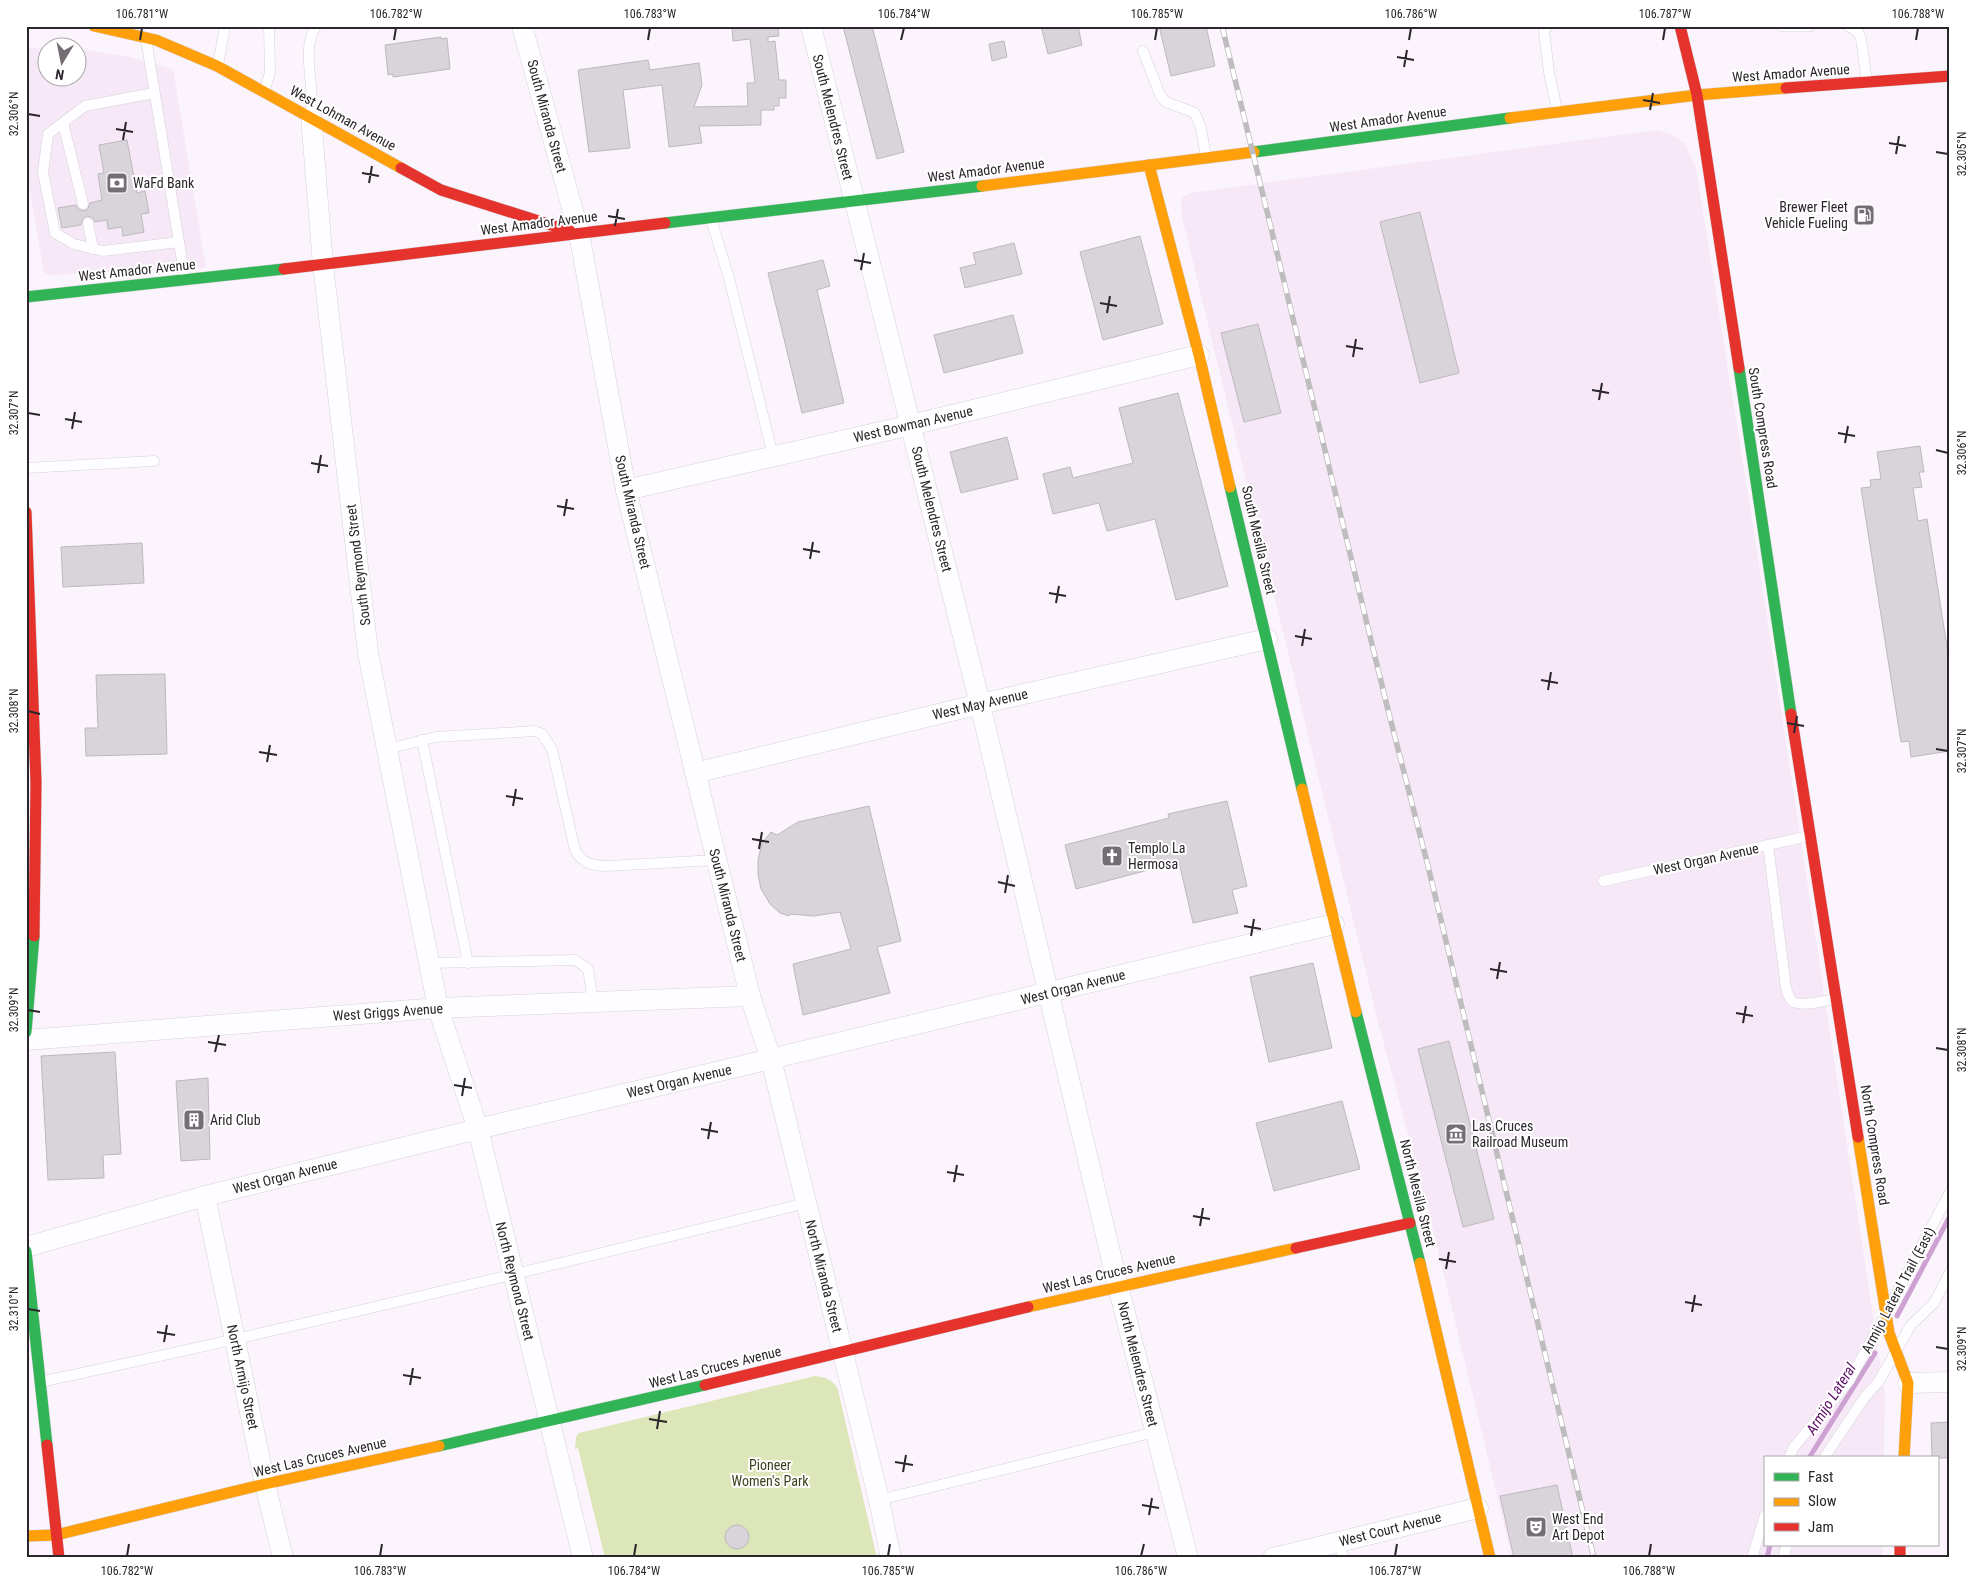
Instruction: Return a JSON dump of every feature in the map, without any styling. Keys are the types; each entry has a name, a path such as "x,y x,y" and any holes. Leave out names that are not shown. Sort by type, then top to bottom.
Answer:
{"street":[{"name":"West Lohman Avenue","path":"94,26 156,40 218,66 441,190 579,233"},
{"name":"South Miranda Street","path":"522,26 579,233 626,490 750,996"},
{"name":"South Melendres Street","path":"811,26 980,704 1049,993"},
{"name":"South Compress Road","path":"1680,26 1697,95 1810,836"},
{"name":"West Amador Avenue","path":"26,297 323,266 579,233 854,202 1697,95 1950,76"},
{"name":"South Reymond Street","path":"311,116 323,266 368,653 438,1008"},
{"name":"South Mesilla Street","path":"1149,165 1199,355 1334,924"},
{"name":"West Bowman Avenue","path":"626,490 911,425 1199,355"},
{"path":"26,512 34,941 26,1032"},
{"name":"West May Avenue","path":"695,773 980,704 1267,639"},
{"name":"North Compress Road","path":"1810,836 1889,1333 1908,1383 1904,1456"},
{"name":"West Organ Avenue","path":"26,1247 205,1196 1334,924"},
{"name":"North Mesilla Street","path":"1334,924 1410,1223 1490,1558"},
{"name":"North Melendres Street","path":"1049,993 1118,1286 1188,1558"},
{"name":"West Griggs Avenue","path":"26,1040 438,1008 750,996"},
{"name":"North Miranda Street","path":"750,996 771,1060 879,1500 891,1558"},
{"name":"North Reymond Street","path":"438,1008 478,1129 583,1558"},
{"name":"North Armijo Street","path":"205,1196 265,1484 283,1558"},
{"name":"West Las Cruces Avenue","path":"26,1536 56,1535 265,1484 549,1422 1118,1286 1410,1223"},
{"path":"26,1251 59,1558"},
{"path":"1908,1383 1950,1382"},
{"name":"West Court Avenue","path":"1273,1558 1341,1550 1478,1508"}],"lane":[{"path":"218,66 225,26"},
{"path":"264,92 270,72 269,26"},
{"path":"311,116 313,92 308,44 316,26"},
{"path":"1548,26 1544,31 1545,43 1558,112"},
{"path":"1781,26 1810,26"},
{"path":"1848,26 1858,32 1861,39 1867,82"},
{"path":"146,38 185,280"},
{"path":"1143,51 1160,96 1166,102 1195,113 1202,128 1206,158"},
{"path":"154,93 85,106 48,134 43,172 55,233 74,244 103,251 178,242"},
{"path":"63,122 83,204"},
{"path":"711,218 729,278 774,456"},
{"path":"88,223 92,249"},
{"path":"26,468 154,461"},
{"path":"387,749 436,737 526,731 542,734 552,749 578,857 586,862 607,866 716,860"},
{"path":"422,740 468,963"},
{"name":"West Organ Avenue","path":"1603,881 1810,836"},
{"path":"1768,845 1788,994 1796,1004 1821,1002 1836,998"},
{"path":"429,963 575,960 588,970 593,1002"},
{"name":"Armijo Lateral Trail (East)","path":"1790,1456 1794,1447 1849,1381 1950,1192"},
{"path":"40,1382 213,1345 235,1338 513,1275 806,1203"},
{"path":"1825,1456 1865,1397 1880,1381 1911,1325 1934,1303 1950,1272"},
{"path":"879,1500 1155,1432"},
{"path":"1752,1558 1764,1518"},
{"path":"1783,1558 1787,1546"}],"shaded area":[{"path":"26,48 38,48 38,88 88,88 88,51 130,57 173,69 206,268 49,275 44,272 26,170"},
{"path":"1657,130 1673,135 1685,144 1696,168 1754,532 1885,1395 1884,1456 1764,1456 1764,1546 1882,1546 1882,1558 1512,1558 1428,1209 1378,1022 1182,217 1181,205 1183,197 1191,193"}],"green space":[{"name":"Pioneer Women's Park","path":"815,1376 829,1380 838,1390 877,1558 605,1558 578,1448 575,1449 576,1437 579,1433"}],"building":[{"path":"732,26 778,26 779,36 768,37 768,42 775,41 779,80 786,80 786,98 779,98 779,106 774,106 774,110 761,110 761,125 699,126 702,143 669,147 662,85 623,90 630,148 589,152 578,70 648,60 650,70 699,63 702,85 694,107 748,106 747,83 755,83 750,39 733,41"},
{"path":"843,26 872,26 904,152 877,159"},
{"path":"1041,26 1078,26 1082,45 1048,54"},
{"path":"1159,26 1206,26 1215,66 1171,76"},
{"path":"441,37 441,39 447,38 450,69 393,77 393,74 388,75 385,45"},
{"path":"1004,41 1007,57 992,61 989,44"},
{"name":"WaFd Bank","path":"127,140 137,193 145,191 149,213 141,214 144,232 123,236 122,227 108,229 107,220 95,222 93,218 87,216 83,218 81,225 62,228 58,208 76,205 78,209 84,211 88,209 90,203 102,200 98,174 104,173 99,145"},
{"path":"1420,212 1459,373 1420,383 1380,222"},
{"path":"1140,236 1163,324 1103,340 1080,252"},
{"path":"1014,243 1022,274 965,288 960,268 976,264 973,253"},
{"path":"823,260 830,286 817,290 844,403 802,413 768,273"},
{"path":"1013,315 1023,353 944,373 934,335"},
{"path":"1258,324 1281,413 1244,422 1221,333"},
{"path":"1178,393 1228,586 1176,600 1155,519 1107,531 1099,503 1053,514 1043,474 1070,467 1073,478 1133,463 1119,408"},
{"path":"1007,437 1018,479 961,493 950,452"},
{"path":"1920,446 1924,472 1919,472 1922,487 1913,488 1918,521 1927,519 1950,666 1950,751 1911,757 1909,741 1901,742 1861,488 1871,487 1870,480 1881,479 1877,452"},
{"path":"142,543 144,583 63,587 61,547"},
{"path":"165,674 167,754 86,756 85,728 98,728 96,675"},
{"path":"1227,801 1247,886 1232,890 1238,913 1193,923 1179,862 1076,889 1065,845 1169,818 1168,814"},
{"path":"869,806 901,941 877,947 890,993 803,1015 793,964 851,949 840,912 814,916 790,914 789,916 780,913 770,904 761,889 758,875 758,860 762,843 771,832 777,835 798,822"},
{"path":"1313,963 1332,1048 1269,1062 1250,977"},
{"name":"Las Cruces Railroad Museum","path":"1449,1041 1494,1219 1463,1227 1418,1049"},
{"path":"115,1052 121,1154 103,1155 104,1178 48,1180 41,1056"},
{"name":"Arid Club","path":"208,1078 210,1159 181,1161 176,1081"},
{"path":"1342,1101 1360,1169 1274,1191 1256,1123"},
{"path":"1950,1422 1950,1458 1932,1456 1931,1423"},
{"name":"West End Art Depot","path":"1557,1485 1573,1558 1514,1558 1500,1496"},
{"path":"737,1525 742,1526 748,1532 748,1542 742,1548 737,1549 732,1548 726,1542 725,1537 726,1532 732,1526"}],"waterway":[{"name":"Armijo Lateral","path":"1897,1316 1950,1216"},
{"name":"Armijo Lateral","path":"1810,1456 1875,1353"},
{"name":"Armijo Lateral","path":"1767,1558 1770,1546"}],"railway":[{"path":"1222,26 1387,706 1428,866 1594,1558"}],"traffic: fast":[{"path":"1254,152 1510,118"},
{"path":"665,223 982,186"},
{"path":"26,297 284,269"},
{"path":"1739,368 1791,714"},
{"path":"1230,487 1302,789"},
{"path":"26,1032 34,936"},
{"path":"1356,1012 1420,1263"},
{"path":"26,1251 47,1445"},
{"path":"439,1446 705,1385"}],"traffic: slow":[{"path":"94,26 156,40 217,66 401,168"},
{"path":"1510,118 1697,95 1786,88"},
{"path":"982,186 1254,152"},
{"path":"1149,165 1199,355 1230,487"},
{"path":"1302,789 1356,1012"},
{"path":"1858,1137 1889,1333 1908,1383 1904,1456"},
{"path":"1028,1307 1296,1248"},
{"path":"1420,1263 1490,1558"},
{"path":"26,1536 56,1535 265,1484 439,1446"}],"traffic: jam":[{"path":"1680,26 1697,95 1739,368"},
{"path":"1786,88 1950,76"},
{"path":"401,168 441,190 570,231"},
{"path":"284,269 665,223"},
{"path":"26,512 36,782 34,936"},
{"path":"1791,714 1858,1137"},
{"path":"1296,1248 1410,1223"},
{"path":"705,1385 1028,1307"},
{"path":"47,1445 59,1558"},
{"path":"1900,1546 1900,1558"}],"place":[{"name":"WaFd Bank","path":"117,183"},
{"name":"Brewer Fleet Vehicle Fueling","path":"1864,215"},
{"name":"Templo La Hermosa","path":"1112,856"},
{"name":"Arid Club","path":"194,1120"},
{"name":"Las Cruces Railroad Museum","path":"1456,1134"},
{"name":"West End Art Depot","path":"1536,1527"}]}
